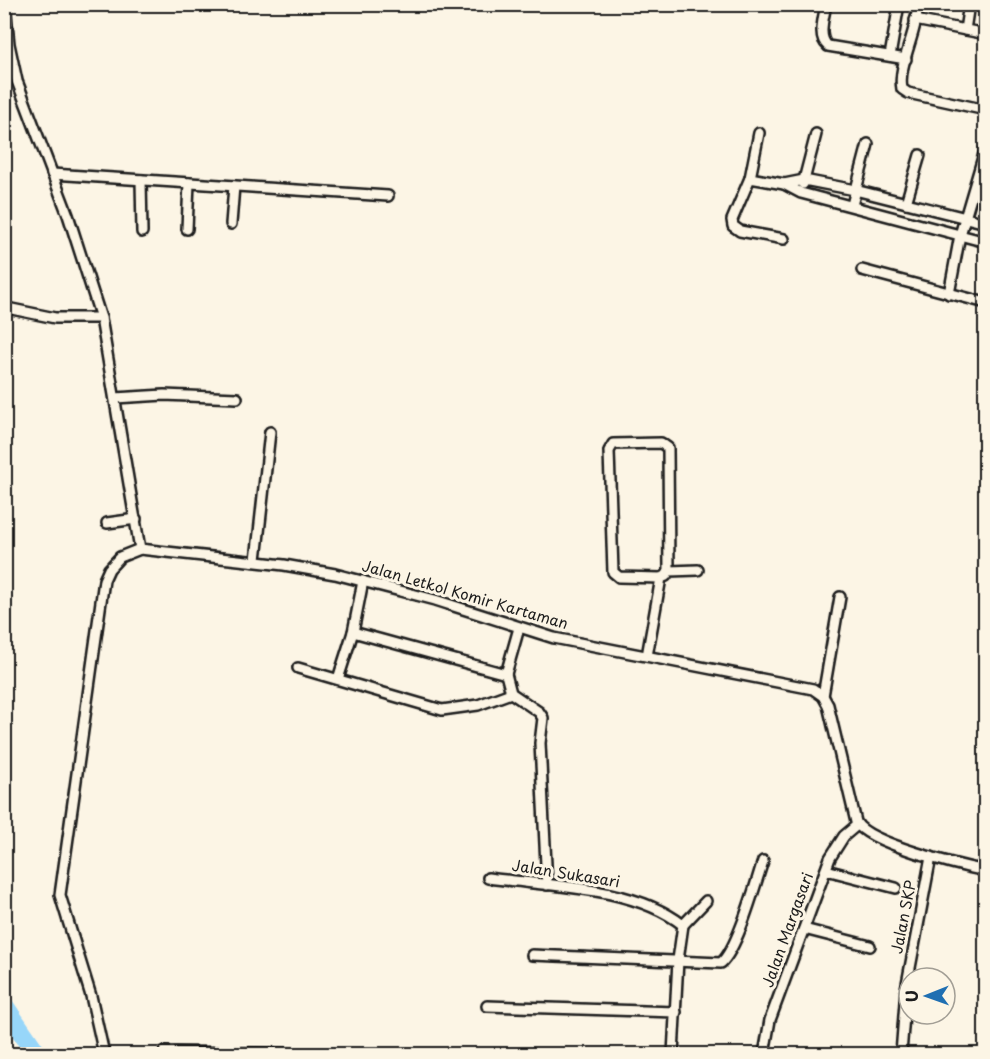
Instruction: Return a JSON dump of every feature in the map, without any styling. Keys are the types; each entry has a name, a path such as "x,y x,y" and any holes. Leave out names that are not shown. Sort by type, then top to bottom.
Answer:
{"street":[{"path":"5,4 9,44 17,81 86,268 101,318 140,549 120,557 109,569 104,580 60,895 91,996 104,1054"},
{"path":"826,4 822,38 824,44 906,59"},
{"path":"890,56 899,4"},
{"path":"917,4 902,75 902,89 908,93 986,110"},
{"path":"965,30 969,4"},
{"path":"915,20 986,34"},
{"path":"759,133 750,178 732,220 733,226 740,231 784,239"},
{"path":"801,193 816,134"},
{"path":"852,205 868,144"},
{"path":"949,294 960,235 986,147"},
{"path":"906,203 920,156"},
{"path":"52,174 388,196"},
{"path":"750,178 784,184 801,193 986,242"},
{"path":"141,180 142,232"},
{"path":"784,184 804,180 855,190 986,223"},
{"path":"187,228 189,183"},
{"path":"231,224 234,186"},
{"path":"862,270 986,303"},
{"path":"7,308 55,318 101,318"},
{"path":"115,398 164,395 237,398"},
{"path":"256,560 270,432"},
{"path":"661,578 619,577 613,572 609,454 612,444 661,442 668,448 669,571"},
{"path":"107,522 136,519"},
{"name":"Jalan Letkol Komir Kartaman","path":"140,549 256,560 335,574 435,600 554,638 799,685 813,689 823,696"},
{"path":"647,656 661,578 669,571 698,570"},
{"path":"338,679 353,632 363,581"},
{"path":"840,597 823,696 831,715 857,825 875,836 931,857 983,871 986,857"},
{"path":"519,628 506,674 511,693 539,712 543,718 540,743 547,885"},
{"path":"353,632 506,674"},
{"path":"298,668 442,710 478,705 511,693"},
{"name":"Jalan Margasari","path":"764,1054 770,1020 826,870 836,847 844,836 857,825"},
{"name":"Jalan SKP","path":"901,1054 906,988 931,857"},
{"path":"532,955 678,960 718,964 724,960 741,926 763,861"},
{"path":"826,870 896,888"},
{"name":"Jalan Sukasari","path":"488,878 588,890 630,899 665,913 683,925"},
{"path":"673,1054 678,960 683,925 706,901"},
{"path":"804,929 870,946"},
{"path":"487,1006 676,1012"},
{"path":"164,1052 312,1054"}],"waterway":[{"path":"4,1006 37,1054"}]}
